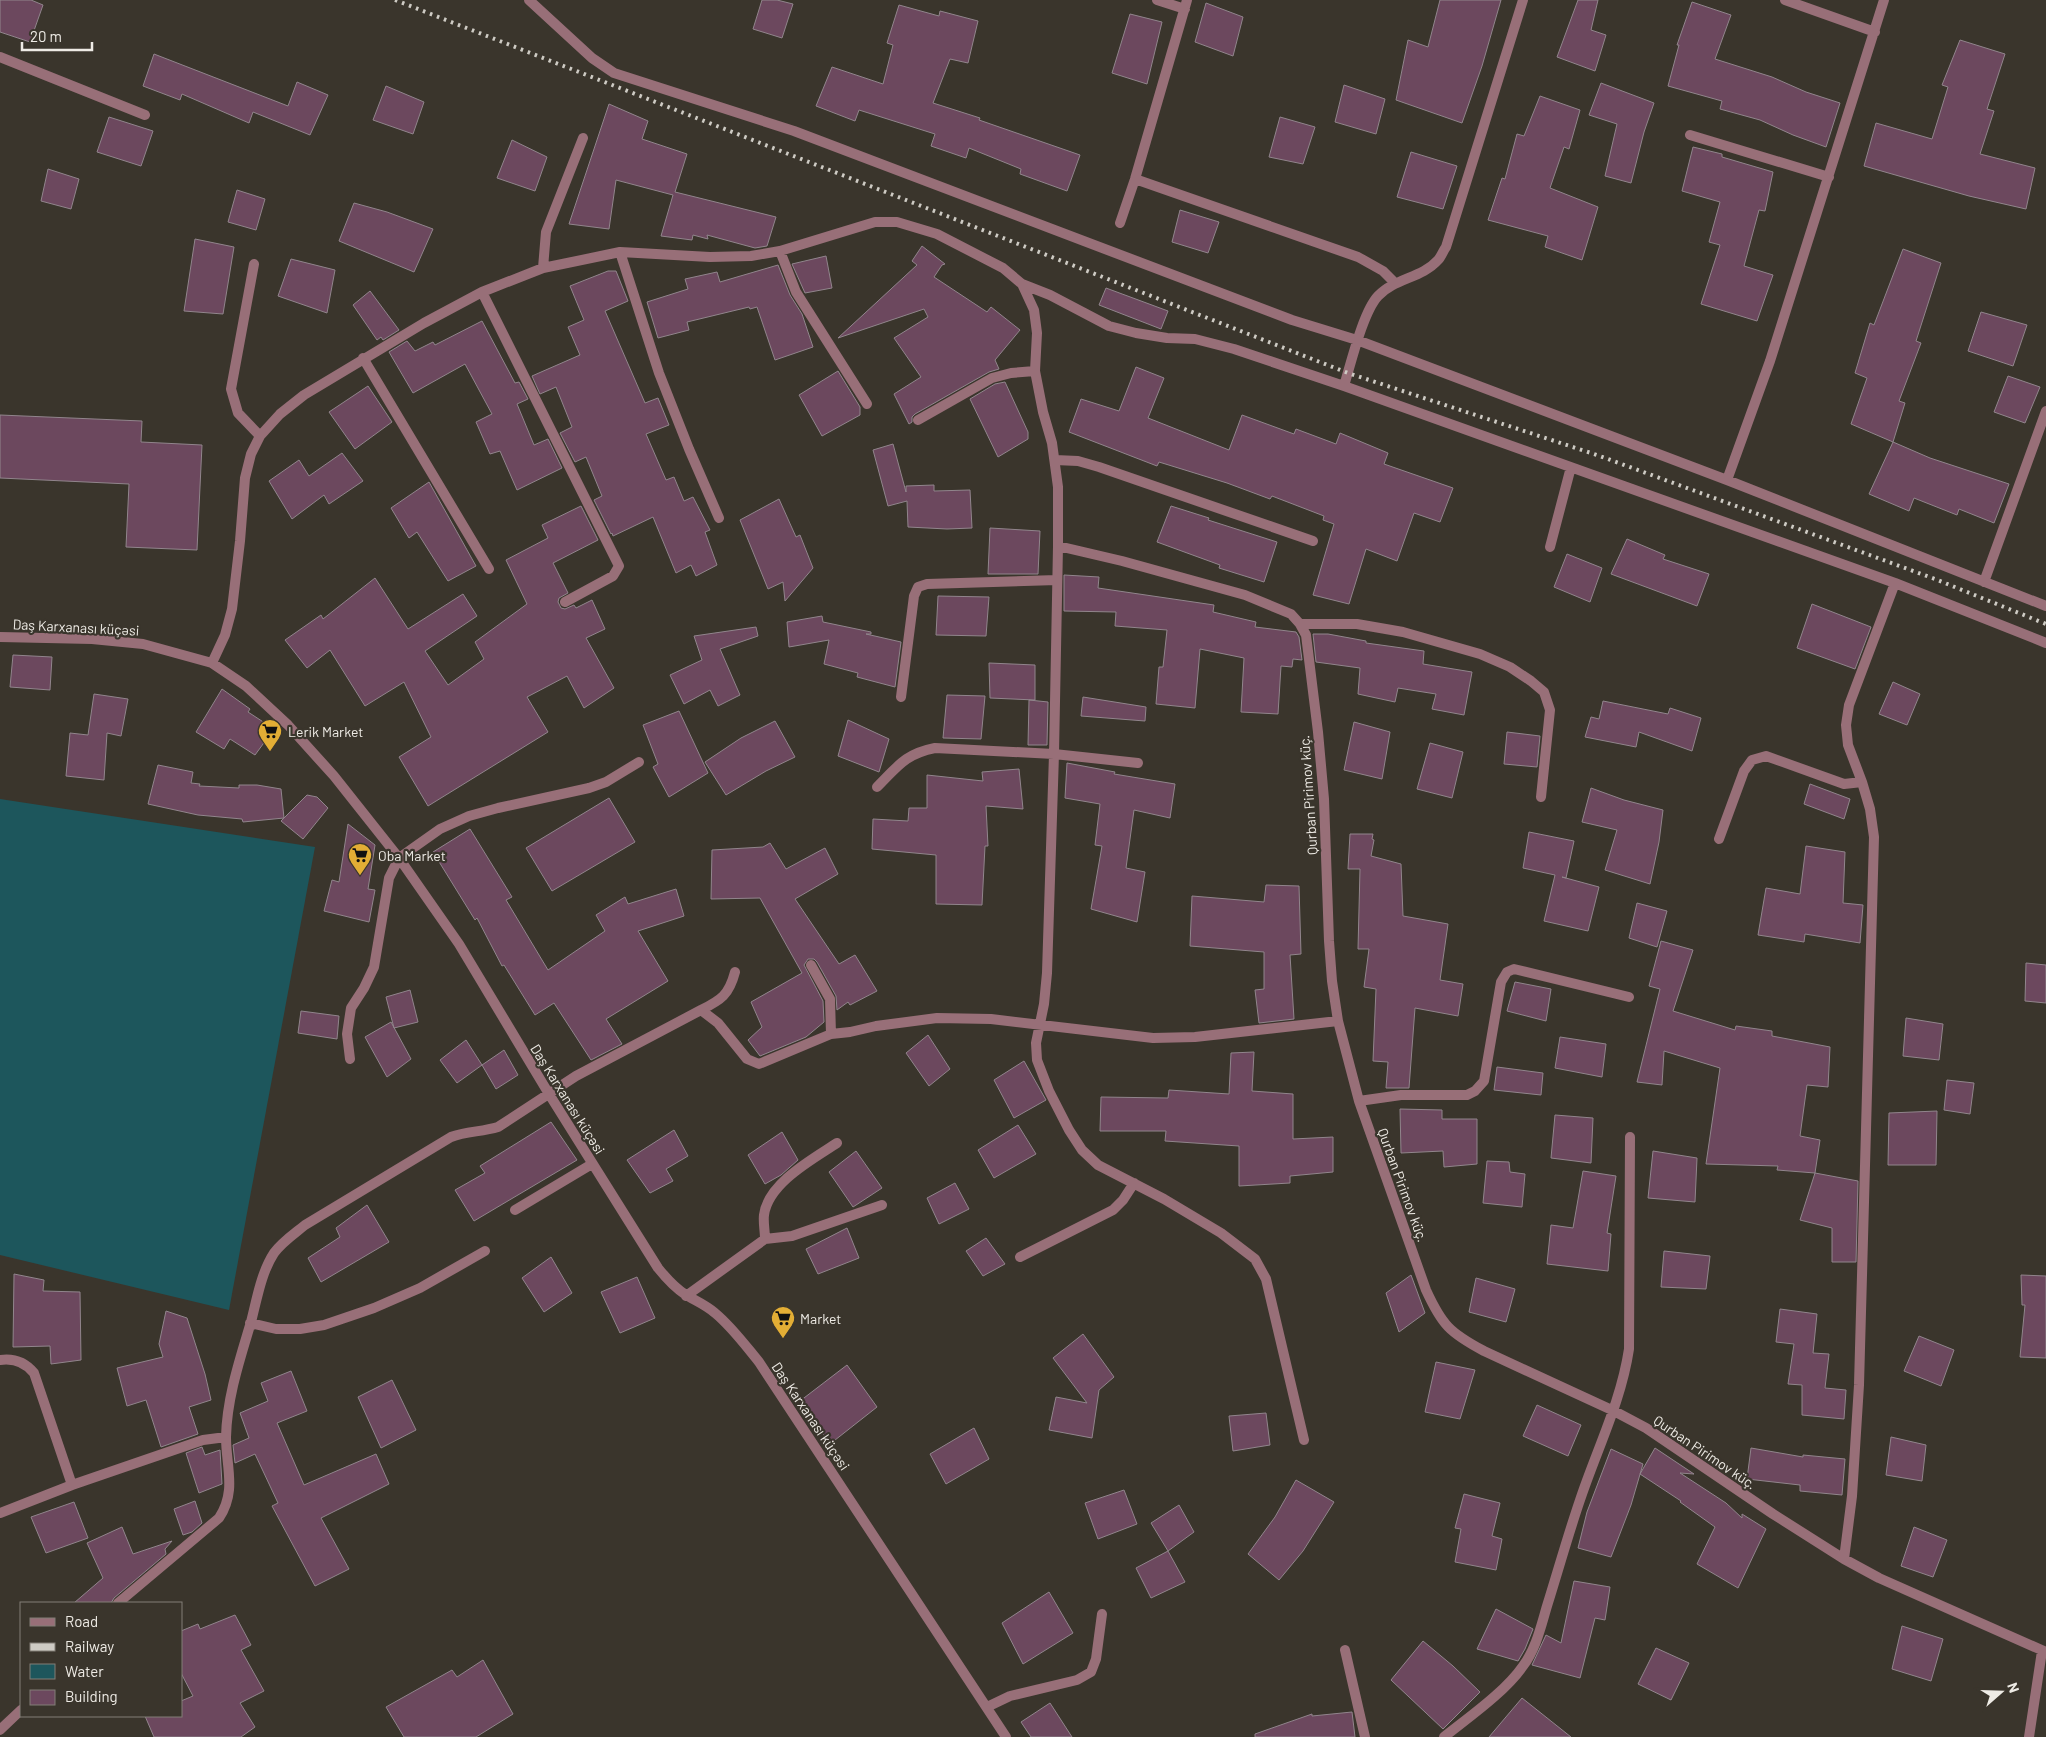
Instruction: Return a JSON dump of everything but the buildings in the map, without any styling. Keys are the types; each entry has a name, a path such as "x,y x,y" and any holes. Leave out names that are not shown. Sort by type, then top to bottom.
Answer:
{"street":[{"path":"529,0 592,58 614,73 794,131 1292,320 1358,340 1727,480 2046,606"},
{"path":"1120,223 1135,179 1186,4 1157,0"},
{"path":"1344,386 1358,340 1377,297 1395,283 1421,274 1438,260 1446,247 1523,0"},
{"path":"1785,0 1874,32"},
{"path":"1727,480 1770,361 1884,0"},
{"path":"0,57 145,115"},
{"path":"1690,135 1829,176"},
{"path":"543,268 546,232 583,138"},
{"path":"1135,179 1358,257 1383,271 1395,283"},
{"path":"212,663 225,635 232,609 245,478 251,454 260,436 280,414 304,395 363,358 482,292 543,268 620,252 710,257 751,256 780,251 875,222 897,222 937,234 1003,268 1022,284 1050,295 1109,326 1136,333 1195,340 1234,349 1344,386 1895,583 2046,643"},
{"path":"780,251 796,292 867,404"},
{"path":"620,252 660,372 689,448 719,518"},
{"path":"254,264 231,389 238,413 260,436"},
{"path":"1022,284 1034,310 1038,333 1035,371 1043,412 1056,460 1058,487 1054,754 1047,973 1041,1025 1036,1043 1037,1060 1041,1074 1069,1130 1082,1150 1098,1165 1134,1183 1222,1233 1255,1259 1266,1278 1304,1440"},
{"path":"482,292 619,566 613,576 565,602"},
{"path":"363,358 489,569"},
{"path":"918,420 992,378 1011,373 1035,371"},
{"path":"1984,582 2046,411"},
{"path":"1056,460 1078,461 1099,467 1313,541"},
{"path":"1550,547 1571,466"},
{"path":"1058,546 1212,584 1291,614 1300,624 1357,624 1402,632 1480,654 1510,668 1544,692 1550,710 1541,797"},
{"path":"901,697 914,596 918,587 927,584 1056,580"},
{"path":"1844,1559 1852,1496 1859,1385 1874,846 1870,809 1848,744 1846,726 1849,705 1895,583"},
{"name":"Qurban Pirimov küç.","path":"1300,624 1306,635 1308,646 1318,732 1324,799 1329,941 1338,1021 1359,1101 1426,1290 1438,1317 1450,1330 1464,1340 1646,1428 1844,1559 1879,1578 2044,1652"},
{"name":"Daş Karxanası küçəsi","path":"0,637 92,639 143,644 212,663 246,686 288,724 334,776 399,858 459,944 549,1094 658,1268 686,1296 700,1302 715,1312 759,1362 1006,1737"},
{"path":"877,786 909,756 936,748 1054,754 1138,762"},
{"path":"1719,840 1744,771 1752,760 1766,756 1844,784 1862,782"},
{"path":"350,1059 347,1034 351,1008 364,988 374,967 389,878 399,858 440,830 469,816 589,788 606,782 639,762"},
{"path":"810,965 830,999 831,1034"},
{"path":"1359,1101 1401,1095 1467,1095 1475,1091 1484,1081 1501,982 1507,972 1514,969 1629,997"},
{"path":"119,1602 220,1518 226,1508 230,1491 226,1437 231,1392 240,1353 264,1275 274,1254 283,1242 305,1225 451,1137 465,1132 487,1131 498,1127 576,1076 717,1002 730,988 735,972"},
{"path":"701,1010 718,1023 746,1059 759,1064 831,1034 937,1018 991,1019 1153,1038 1195,1037 1338,1021"},
{"path":"1444,1737 1478,1710 1524,1666 1536,1642 1580,1500 1625,1377 1629,1349 1630,1137"},
{"path":"766,1239 764,1214 775,1191 792,1174 838,1143"},
{"path":"515,1210 592,1164"},
{"path":"1020,1257 1113,1210 1123,1200 1134,1183"},
{"path":"686,1296 766,1239 792,1236 882,1204"},
{"path":"250,1323 276,1329 300,1330 324,1325 374,1308 420,1288 485,1251"},
{"path":"0,1360 10,1358 28,1365 34,1373 72,1485"},
{"path":"0,1513 72,1485 203,1440 226,1437"},
{"path":"987,1707 1010,1696 1078,1680 1091,1672 1096,1659 1102,1614"},
{"path":"1345,1650 1364,1737"},
{"path":"2029,1737 2044,1652"},
{"path":"0,1730 20,1711"}],"water":[{"path":"0,799 315,847 229,1310 0,1255"}],"railway":[{"path":"395,0 1348,373 1597,455 1935,579 2046,624"}],"place":[{"name":"Lerik Market","path":"270,752"},
{"name":"Oba Market","path":"360,876"},
{"name":"Market","path":"783,1339"}]}
